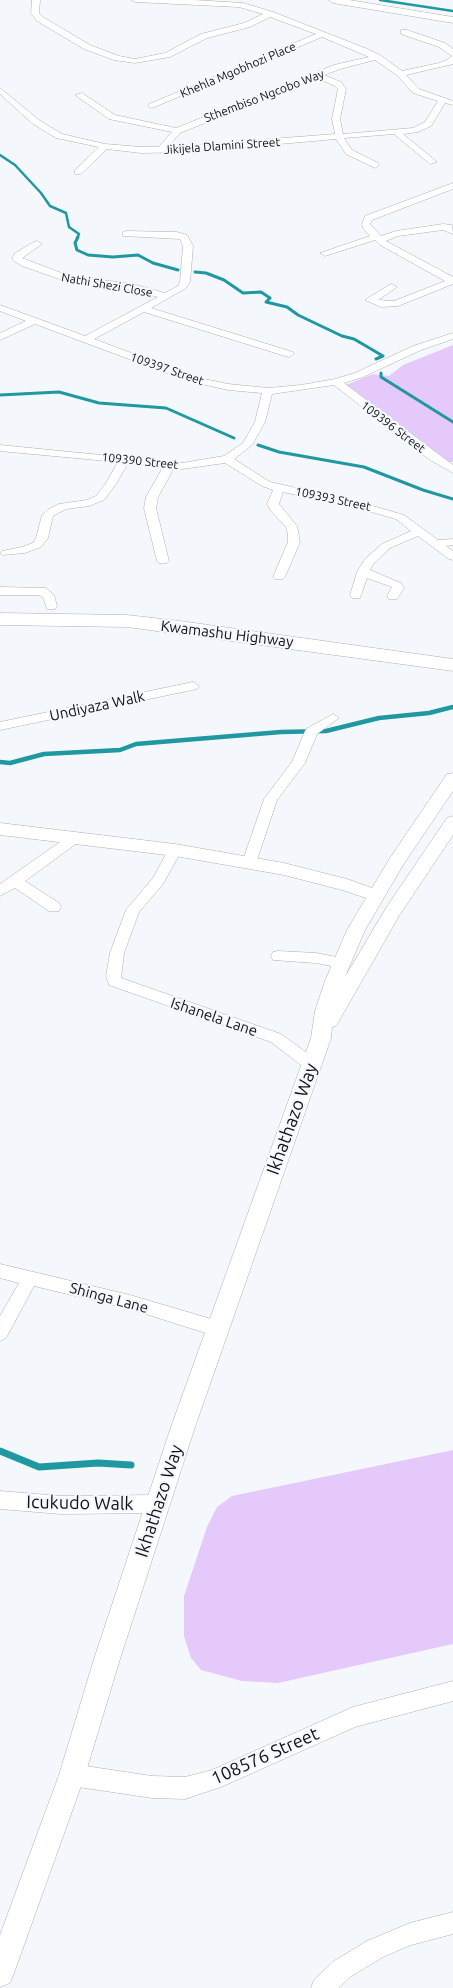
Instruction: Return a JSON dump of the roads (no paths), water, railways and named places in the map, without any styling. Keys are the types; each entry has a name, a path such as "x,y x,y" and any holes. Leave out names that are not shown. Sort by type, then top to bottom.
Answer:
{"main road":[{"name":"Kwamashu Highway","path":"0,606 51,606 156,612 453,652"},
{"name":"Kwamashu Highway","path":"0,619 79,618 171,626 453,665"}],"street":[{"path":"36,0 35,13 40,19 87,47 117,58 135,61 167,55 204,36 247,25 270,14"},
{"path":"139,0 217,2 270,14 377,57 401,74 416,91 442,101 453,102"},
{"path":"139,0 182,10"},
{"path":"333,0 453,20"},
{"path":"404,32 452,55"},
{"name":"Khehla Mgobhozi Place","path":"152,106 323,34"},
{"path":"401,74 432,68 452,55"},
{"name":"Sthembiso Ngcobo Way","path":"177,131 337,67 377,57"},
{"path":"318,75 338,84 342,89 336,119 341,142 349,152 374,165"},
{"name":"Jikijela Dlamini Street","path":"0,90 29,116 55,134 104,146 162,150 415,130 428,124 442,101"},
{"path":"79,95 112,117 177,131 162,150"},
{"path":"397,132 433,162"},
{"path":"78,172 104,146"},
{"path":"453,186 366,220 367,228 377,238 453,281"},
{"path":"325,253 396,234 443,227 449,227 453,231"},
{"path":"85,340 181,288 186,279 188,246 186,240 177,235 126,234"},
{"name":"Nathi Shezi Close","path":"37,244 18,255 17,259 52,275 71,280 129,286 167,296"},
{"path":"392,287 370,300 381,304 395,304 453,281"},
{"name":"109397 Street","path":"0,308 192,379 228,387 268,391 336,382 367,372 424,345 453,336"},
{"path":"144,309 289,354"},
{"path":"0,337 34,321"},
{"name":"109396 Street","path":"336,382 434,458 453,470"},
{"name":"109390 Street","path":"0,448 170,465 200,464 227,459 247,444 252,437 260,422 268,391"},
{"path":"6,553 25,550 37,545 42,538 48,515 53,510 63,506 89,503 100,498 112,484 125,459"},
{"name":"109393 Street","path":"227,459 266,484 378,509 400,517 453,558"},
{"path":"163,561 150,508 152,497 170,465"},
{"path":"279,488 273,504 275,509 291,526 294,535 294,542 279,577"},
{"path":"356,595 362,572 375,555 399,540 419,531"},
{"path":"436,544 453,542"},
{"path":"362,572 397,585 398,588 393,596"},
{"path":"0,591 42,591 48,595 51,606"},
{"name":"Undiyaza Walk","path":"0,726 193,686"},
{"path":"249,863 270,799 298,763 311,732 333,718"},
{"name":"Ikhathazo Way","path":"323,1031 324,1011 356,930 396,862 453,778"},
{"name":"Ikhathazo Way","path":"0,1973 72,1775 107,1660 160,1504 183,1428 323,1031 392,912 453,822"},
{"path":"0,829 175,850 249,863 346,884 376,896"},
{"path":"0,891 75,838"},
{"name":"Ishanela Lane","path":"175,850 158,881 133,910 117,953 113,976 114,981 129,988 276,1038 312,1065"},
{"path":"15,881 54,906"},
{"path":"278,956 316,958 342,963"},
{"name":"Shinga Lane","path":"0,1271 130,1302 218,1329"},
{"path":"0,1333 30,1278"},
{"name":"Icukudo Walk","path":"0,1500 61,1505 160,1504"},
{"name":"108576 Street","path":"72,1775 152,1787 185,1788 214,1780 353,1717 453,1691"},
{"path":"322,1988 342,1969 375,1949 410,1934 453,1923"}],"waterway":[{"path":"380,0 453,11"},
{"path":"0,155 15,165 41,193 50,206 66,213 69,227 79,234 77,238"},
{"path":"78,237 75,243 77,250 88,255 113,257 138,255 153,263 178,270"},
{"path":"195,272 206,273 224,280 243,293 261,292 270,298 266,302 287,307 298,315 342,336 354,339 383,356 376,359"},
{"path":"381,373 381,377 453,422"},
{"path":"0,395 59,392 99,403 166,408 234,438"},
{"path":"258,445 279,452 364,467 423,490 453,499"},
{"path":"0,762 10,763 44,754 120,750 136,744 281,732 326,731 379,718 429,713 453,707"},
{"path":"0,1451 39,1467 98,1463 131,1465"}]}
